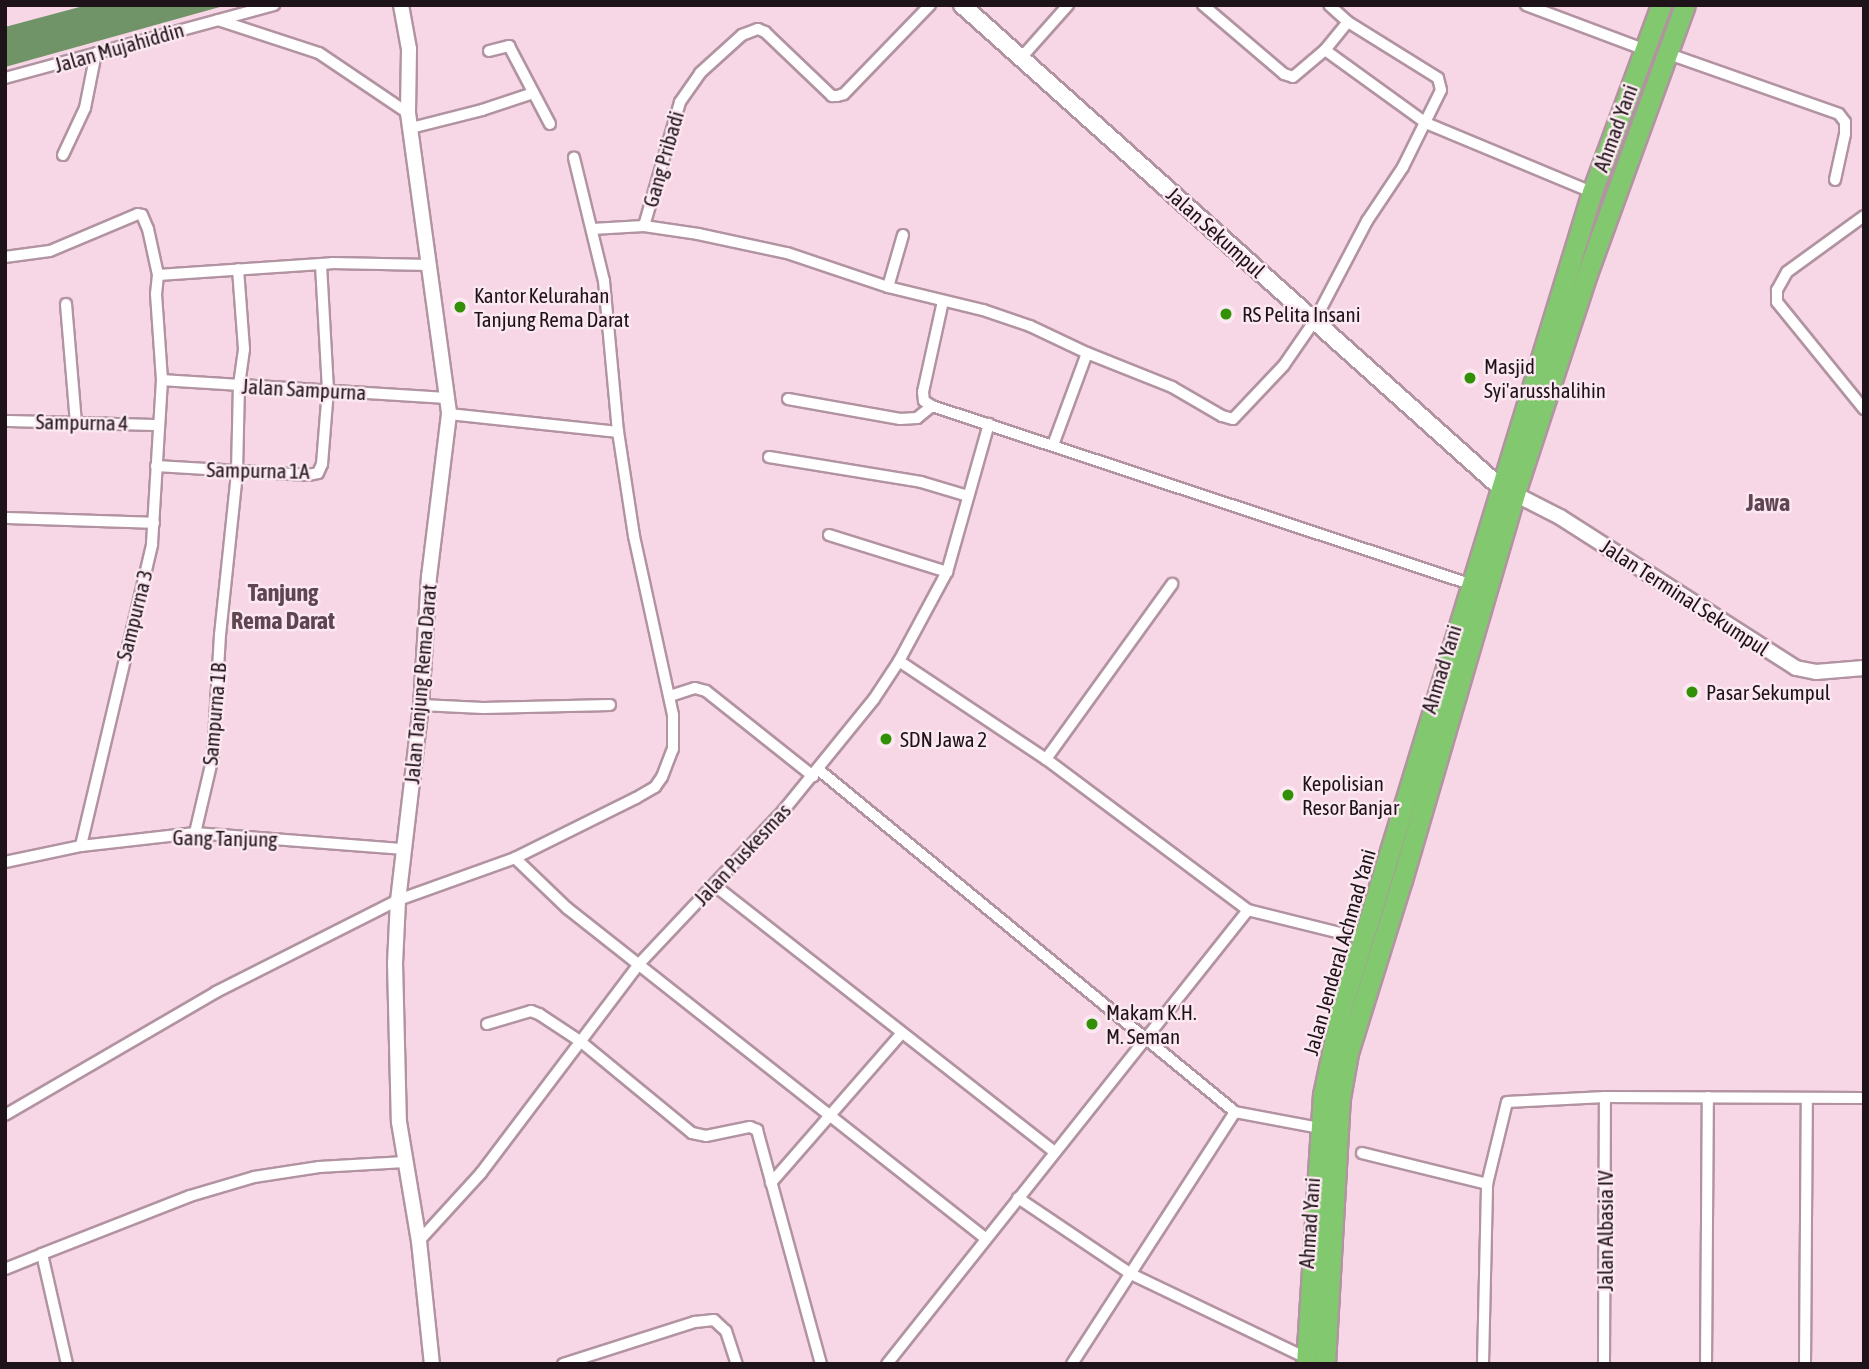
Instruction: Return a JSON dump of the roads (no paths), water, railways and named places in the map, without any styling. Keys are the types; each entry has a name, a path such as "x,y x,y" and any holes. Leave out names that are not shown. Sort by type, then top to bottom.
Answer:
{"highway":[{"name":"Jalan Jenderal Achmad Yani","path":"1306,1361 1323,1231 1320,1128 1323,1095 1340,1014 1470,584 1507,490 1592,192 1661,5"},
{"name":"Ahmad Yani","path":"1324,1210 1348,1053 1507,490 1685,5"},
{"name":"Ahmad Yani","path":"1323,1231 1325,1364"}],"main road":[{"name":"Jalan Sekumpul","path":"962,5 1507,490"}],"street":[{"name":"Jalan Mujahiddin","path":"5,78 274,5"},
{"name":"Jalan Tanjung Rema Darat","path":"401,5 409,49 410,120 449,414 429,576 421,705 398,900 396,1074 405,1162 419,1241 432,1364"},
{"name":"Gang Pribadi","path":"644,226 680,102 700,73 742,35 758,29 765,32 832,96 837,96 844,94 930,5"},
{"path":"1021,58 1068,5"},
{"path":"1203,5 1289,76 1298,75 1325,50 1348,22"},
{"path":"592,229 644,226 787,253 888,286 1030,326 1087,353 1172,387 1222,416 1233,419 1284,365 1315,320 1367,221 1403,167 1441,90 1438,78 1348,22 1329,5"},
{"path":"1526,5 1643,49"},
{"path":"215,20 320,53 410,120 482,110 533,93"},
{"path":"489,51 509,46 550,124"},
{"path":"1325,50 1426,123 1592,192"},
{"path":"63,155 85,108 96,53"},
{"path":"1666,53 1839,114 1845,122 1846,134 1835,180"},
{"path":"5,1115 216,992 398,900 515,858 655,787 669,765 673,749 670,695 634,536 618,432 604,281 574,158"},
{"name":"Sampurna 3","path":"5,257 50,251 138,214 142,215 148,229 158,275 156,294 162,380 152,545 80,846"},
{"path":"1864,216 1787,272 1777,290 1777,302 1864,409"},
{"path":"888,286 903,235"},
{"path":"321,265 328,390"},
{"path":"158,275 321,265 430,265"},
{"name":"Sampurna 1B","path":"195,833 213,756 220,635 237,472 239,386 244,349 238,269"},
{"path":"943,302 923,392 924,401 932,406 1470,584"},
{"path":"66,304 76,422"},
{"path":"1053,444 1087,353"},
{"name":"Jalan Sampurna","path":"162,380 445,398"},
{"name":"Sampurna 1A","path":"156,466 237,472 318,473 322,464 328,390"},
{"path":"788,399 900,419 917,418 932,406"},
{"path":"449,414 618,432"},
{"name":"Sampurna 4","path":"5,421 158,425"},
{"name":"Jalan Puskesmas","path":"419,1241 481,1173 639,964 816,773 899,661 947,572 989,424"},
{"path":"769,457 921,482 968,496"},
{"name":"Jalan Terminal Sekumpul","path":"1507,490 1560,517 1796,667 1816,671 1864,668"},
{"path":"5,518 154,523"},
{"path":"829,536 947,572"},
{"path":"1046,759 1172,584"},
{"path":"899,661 1046,759 1248,910 1364,939"},
{"path":"670,695 695,688 706,691 816,773 1146,1036 1236,1112 1320,1128"},
{"path":"421,705 483,709 610,705"},
{"name":"Gang Tanjung","path":"5,862 80,846 195,833 404,849"},
{"path":"515,858 567,908 985,1238"},
{"path":"714,885 1054,1152"},
{"path":"887,1364 1248,910"},
{"path":"487,1024 531,1011 580,1041 692,1133 706,1136 750,1127 757,1130 821,1364"},
{"path":"771,1183 832,1117 902,1033"},
{"path":"1483,1364 1487,1184 1507,1102 1605,1097 1864,1098"},
{"name":"Jalan Albasia IV","path":"1604,1364 1605,1097"},
{"path":"1706,1364 1708,1097"},
{"path":"1805,1364 1807,1099"},
{"path":"1072,1364 1236,1112"},
{"path":"1362,1153 1487,1184"},
{"path":"5,1269 190,1196 254,1177 319,1167 405,1162"},
{"path":"1018,1198 1132,1273 1306,1361"},
{"path":"43,1254 67,1364"},
{"path":"563,1364 695,1322 714,1320 726,1331 737,1364"}],"place":[{"name":"Kantor Kelurahan Tanjung Rema Darat","path":"460,307"},
{"name":"RS Pelita Insani","path":"1226,314"},
{"name":"Masjid Syi'arusshalihin","path":"1470,378"},
{"name":"Pasar Sekumpul","path":"1692,692"},
{"name":"SDN Jawa 2","path":"886,739"},
{"name":"Kepolisian Resor Banjar","path":"1288,795"},
{"name":"Makam K.H. M. Seman","path":"1092,1024"}],"district":[{"name":"Jawa","path":"1768,503"},
{"name":"Tanjung Rema Darat","path":"283,607"}]}
